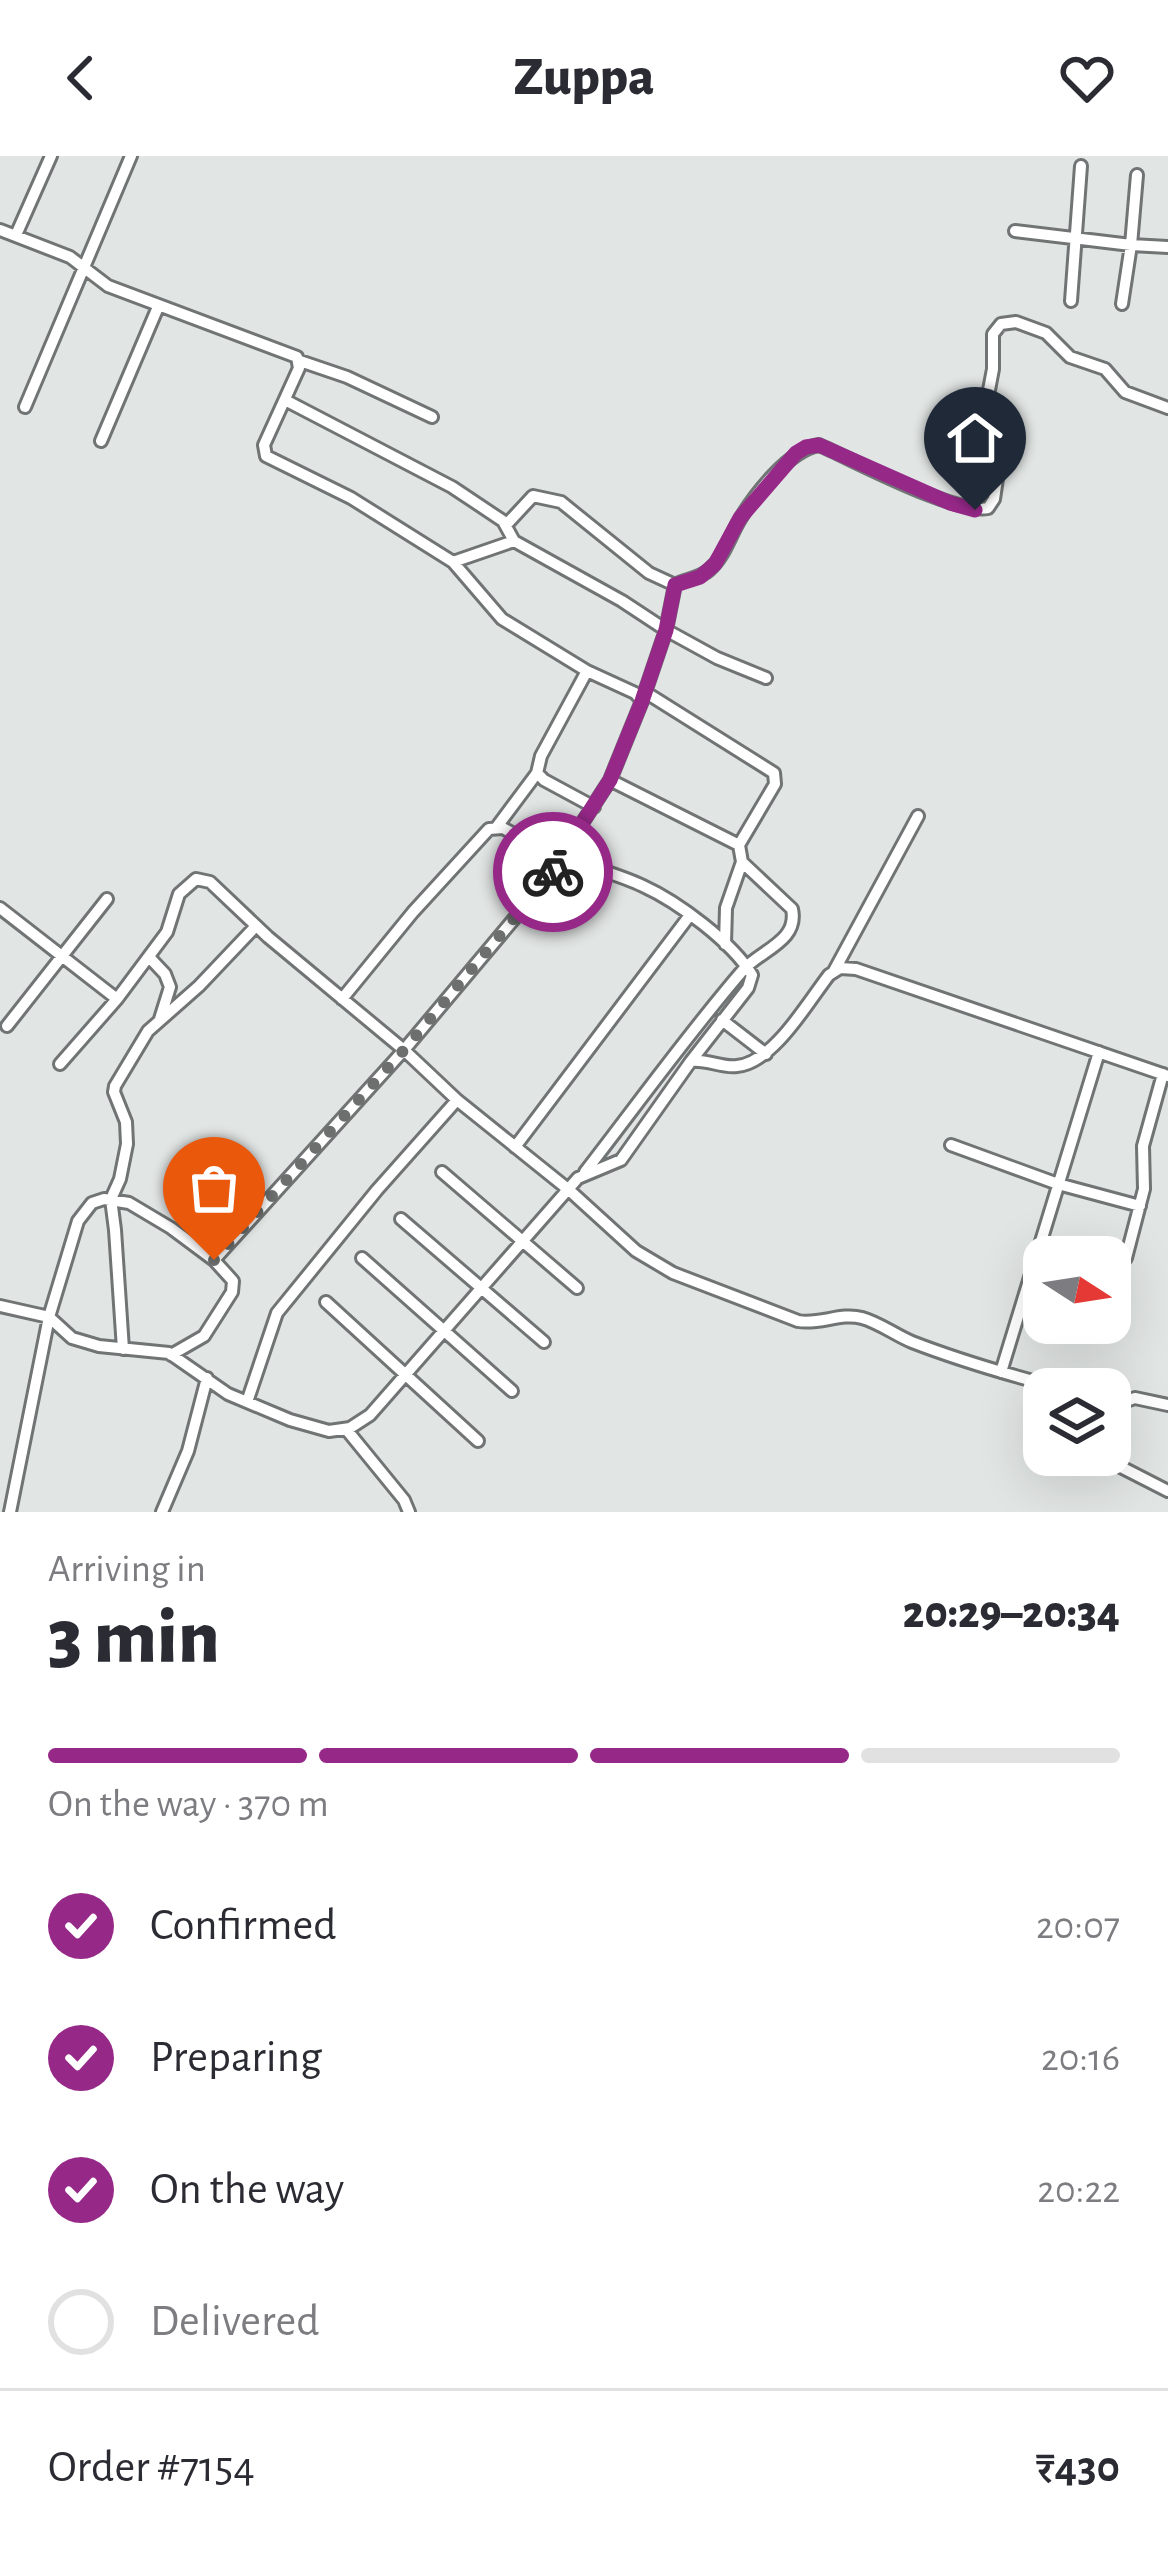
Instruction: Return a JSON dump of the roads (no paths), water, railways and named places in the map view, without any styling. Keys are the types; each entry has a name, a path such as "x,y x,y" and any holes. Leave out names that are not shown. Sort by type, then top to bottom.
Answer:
{"street":[{"path":"16,236 51,156"},
{"path":"25,407 131,156"},
{"path":"1071,301 1081,166"},
{"path":"1122,304 1137,176"},
{"path":"0,230 70,257 108,286 347,377 432,417"},
{"path":"1016,231 1168,247"},
{"path":"101,441 158,307"},
{"path":"506,525 533,496 561,502 649,573 675,585 707,572 758,495 796,453 819,445 950,503 975,510 988,508 999,465 986,449 981,432 993,334 1001,324 1016,322 1046,332 1070,357 1105,369 1125,392 1168,408"},
{"path":"299,361 264,445 269,460 351,498 453,562 502,619 774,773 775,784 739,845 742,862 726,908 724,944"},
{"path":"285,400 452,487 506,525 514,541 666,630 766,678"},
{"path":"453,562 514,541"},
{"path":"214,1260 404,1050 564,859 566,848 610,780 644,697 675,585"},
{"path":"496,828 537,773 541,756 587,671"},
{"path":"537,773 593,807"},
{"path":"610,780 739,845"},
{"path":"691,1060 741,1066 766,1054 833,972 919,816"},
{"path":"342,999 483,834 496,828 564,859 645,886 690,915 746,966 752,975 748,988 621,1160 582,1176"},
{"path":"0,1306 49,1317 72,1338 99,1346 171,1355 228,1394 290,1420 329,1431 346,1429 370,1414 582,1176 746,966 789,934 794,914 742,862"},
{"path":"60,1064 167,932 179,895 196,879 210,882 636,1251 674,1273 798,1321 861,1317 910,1341 1023,1378"},
{"path":"7,1026 107,899"},
{"path":"3,915 117,999"},
{"path":"515,1147 690,915"},
{"path":"123,1349 110,1199 120,1180 127,1144 115,1086 136,1047 158,1022 200,986 256,926"},
{"path":"149,957 170,987 158,1022"},
{"path":"833,972 856,969 1166,1075 1143,1146 1144,1189 1131,1239"},
{"path":"722,1020 766,1054"},
{"path":"1000,1372 1099,1052"},
{"path":"248,1402 278,1313 377,1190 458,1100"},
{"path":"951,1145 1058,1184 1140,1206"},
{"path":"442,1172 577,1288"},
{"path":"10,1512 49,1317 78,1221 92,1203 110,1199 130,1203 214,1260 233,1281 233,1289 204,1336 171,1355"},
{"path":"401,1219 544,1342"},
{"path":"362,1258 512,1391"},
{"path":"326,1302 478,1442"},
{"path":"162,1512 188,1451 207,1378"},
{"path":"1131,1399 1168,1405"},
{"path":"346,1429 409,1512"},
{"path":"1131,1472 1168,1490"}]}
